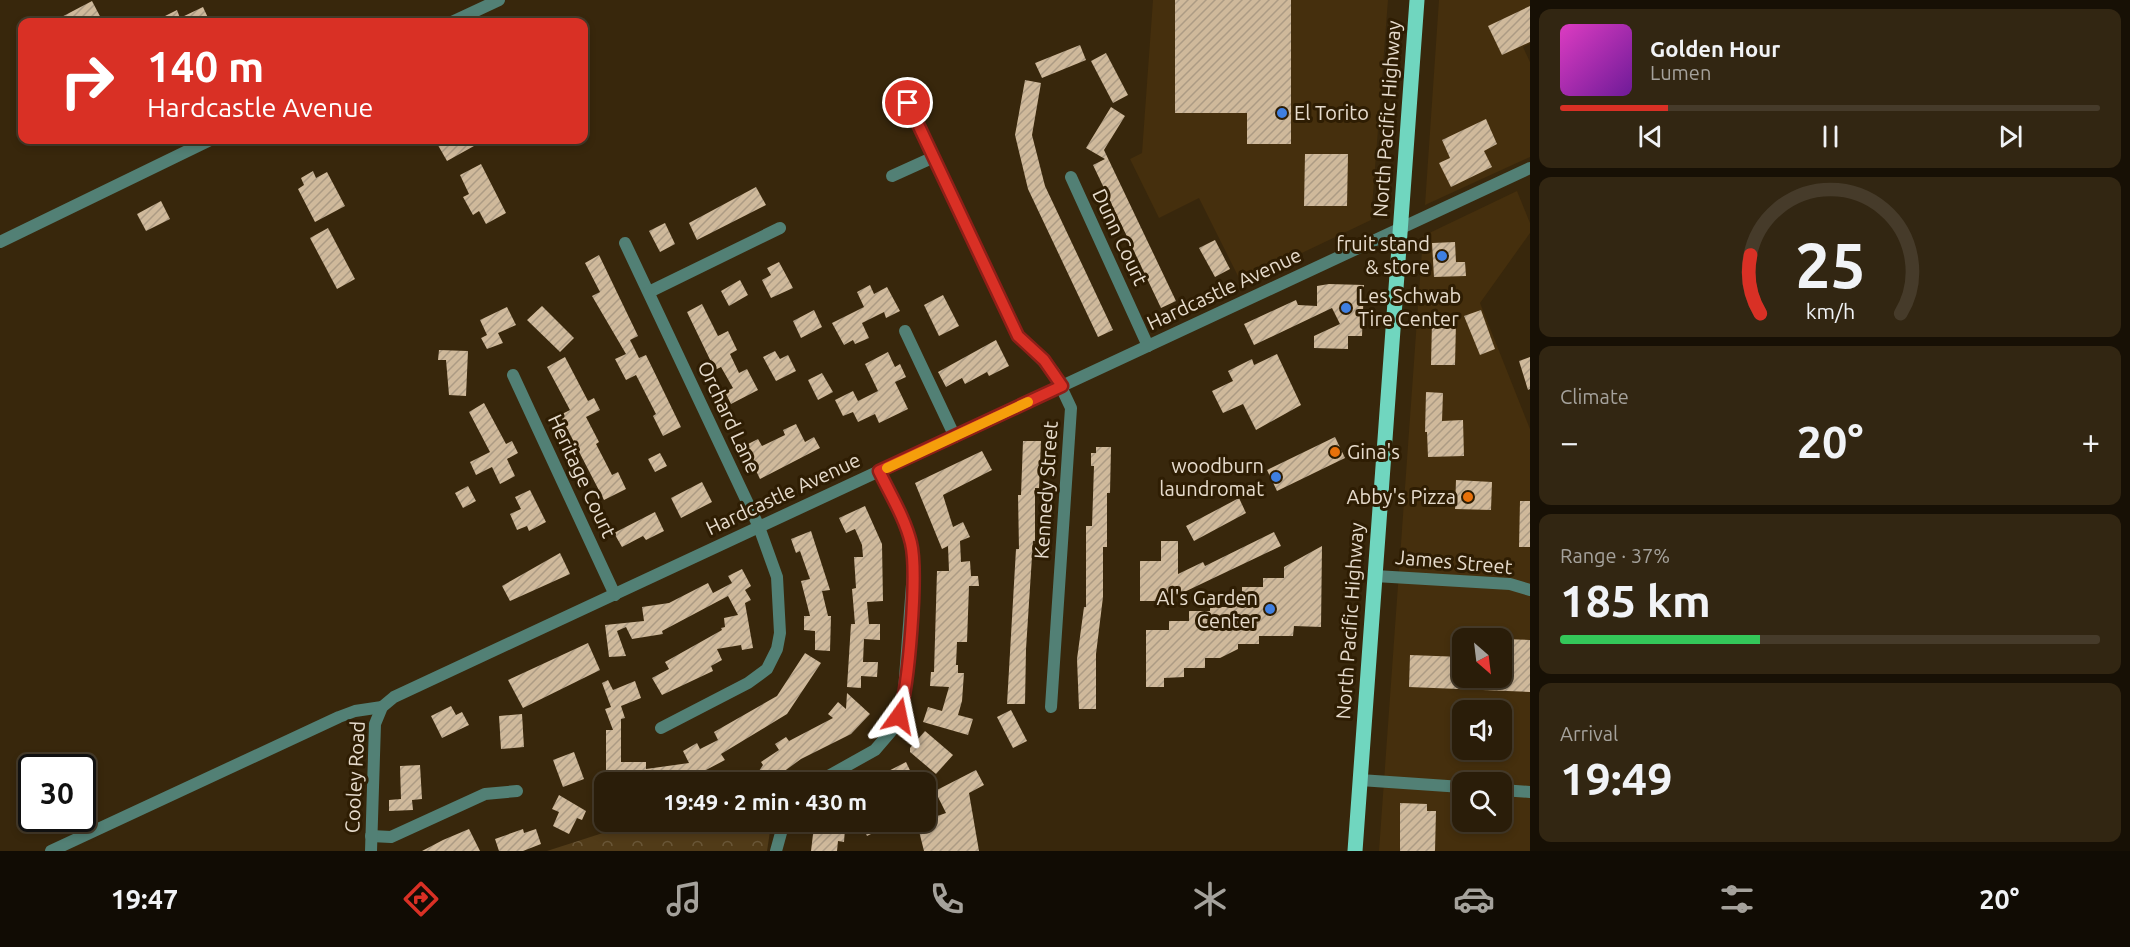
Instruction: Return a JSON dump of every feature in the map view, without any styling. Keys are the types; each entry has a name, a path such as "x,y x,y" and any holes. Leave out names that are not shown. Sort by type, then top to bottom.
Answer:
{"main road":[{"name":"North Pacific Highway","path":"1355,851 1417,0"}],"street":[{"path":"461,18 499,0"},
{"name":"Kennedy Street","path":"908,103 1018,336 1044,360 1062,386 1071,413 1050,707"},
{"path":"0,242 202,144"},
{"path":"891,176 934,157"},
{"name":"Hardcastle Avenue","path":"382,707 414,687 1530,168"},
{"name":"Dunn Court","path":"1071,177 1148,346"},
{"path":"649,292 780,228"},
{"name":"Orchard Lane","path":"625,243 759,527 777,577 780,633 777,650 767,669 748,683 661,728"},
{"path":"905,331 955,437"},
{"name":"Heritage Court","path":"513,375 615,595"},
{"path":"836,772 875,750 893,729 903,704 914,558 906,527 879,471"},
{"name":"James Street","path":"1375,576 1510,584 1530,590"},
{"path":"51,851 339,717 355,711 382,707"},
{"name":"Cooley Road","path":"371,851 374,733 382,707"},
{"path":"1360,780 1452,786"},
{"path":"371,836 391,837 485,794 517,791"},
{"path":"1512,791 1530,792"},
{"path":"776,851 781,832"}],"shaded area":[{"path":"1153,0 1388,0 1371,220 1241,282 1199,198 1159,218 1130,159 1142,153"},
{"path":"1439,0 1530,0 1530,44 1523,47 1530,62 1530,157 1425,205"},
{"path":"1517,191 1530,223 1530,233 1480,303 1530,429 1530,851 1379,851 1423,236"}],"green space":[{"path":"606,832 770,832 767,851 547,851"}],"building":[{"path":"1175,0 1291,0 1291,144 1247,144 1247,113 1175,113"},
{"path":"92,1 101,18 60,18"},
{"path":"1530,6 1530,42 1502,55 1488,26"},
{"path":"203,7 208,18 180,18"},
{"path":"177,10 180,18 161,18"},
{"path":"1080,45 1086,60 1042,78 1035,63"},
{"path":"1106,53 1128,95 1113,103 1091,61"},
{"path":"1025,80 1041,83 1032,135 1045,186 1113,330 1098,337 1028,189 1015,135"},
{"path":"1111,107 1125,116 1104,150 1176,301 1161,308 1093,165 1105,159 1086,148"},
{"path":"1486,119 1497,144 1484,151 1492,167 1451,187 1439,163 1450,158 1442,140"},
{"path":"437,144 473,144 474,146 447,161"},
{"path":"1305,154 1348,154 1347,206 1304,206"},
{"path":"481,164 506,213 486,224 479,211 473,215 463,197 469,194 460,175"},
{"path":"313,171 316,178 327,172 345,206 315,222 298,189 304,185 301,178"},
{"path":"756,187 766,205 697,240 689,223"},
{"path":"161,201 170,219 146,231 137,214"},
{"path":"665,223 675,244 660,252 649,231"},
{"path":"328,228 355,279 337,289 310,238"},
{"path":"1215,240 1230,269 1215,277 1199,248"},
{"path":"1455,242 1456,262 1465,262 1466,276 1434,277 1432,243"},
{"path":"599,255 638,336 630,340 639,358 646,355 681,427 663,436 653,416 656,414 636,375 626,380 615,359 626,354 592,296 600,292 585,263"},
{"path":"779,262 793,288 771,298 762,280 771,275 767,268"},
{"path":"740,280 748,295 729,306 721,291"},
{"path":"870,285 874,294 887,287 900,311 886,318 884,312 862,323 869,338 855,344 853,340 844,345 832,323 864,307 857,292"},
{"path":"1364,285 1362,336 1348,336 1348,349 1314,348 1314,336 1340,324 1332,308 1254,345 1244,324 1296,300 1298,305 1317,306 1317,286"},
{"path":"943,295 959,326 939,336 924,305"},
{"path":"702,304 718,336 728,331 737,350 730,354 739,373 747,369 758,390 731,404 725,392 733,388 721,367 715,370 687,312"},
{"path":"542,306 574,338 560,352 527,320"},
{"path":"507,307 516,325 498,333 503,343 487,349 481,338 487,335 480,320"},
{"path":"814,310 822,327 801,338 793,321"},
{"path":"1481,310 1495,349 1480,355 1464,316"},
{"path":"1432,322 1456,322 1455,365 1431,365"},
{"path":"996,340 1009,366 989,376 987,372 965,384 962,378 946,387 938,372"},
{"path":"439,350 468,351 466,396 449,395 446,360 438,360"},
{"path":"775,351 780,359 788,355 796,371 776,381 763,357"},
{"path":"888,352 895,367 900,364 906,377 895,382 908,409 879,423 875,414 858,422 853,412 843,416 835,400 853,391 858,401 878,391 865,364"},
{"path":"1277,354 1301,405 1256,430 1243,404 1223,413 1212,391 1233,381 1228,371 1252,359 1254,365"},
{"path":"565,357 588,401 594,398 600,410 586,417 599,442 596,444 612,475 618,472 626,489 604,500 560,415 570,410 547,367"},
{"path":"1530,357 1530,389 1528,390 1519,361"},
{"path":"822,373 833,392 818,400 808,380"},
{"path":"1426,392 1443,393 1442,421 1463,420 1464,456 1428,457 1427,432 1425,432"},
{"path":"484,403 506,444 512,441 518,453 507,459 515,476 500,484 492,467 476,475 470,462 490,452 469,412"},
{"path":"796,424 805,442 814,437 820,448 760,479 744,446 758,439 762,446 785,435 783,430"},
{"path":"1335,437 1345,458 1277,491 1267,470"},
{"path":"1023,441 1041,441 1039,488 1035,488 1035,541 1033,541 1026,649 1025,704 1007,704 1016,549 1019,549 1018,495 1021,495"},
{"path":"1096,447 1111,447 1110,493 1107,493 1107,547 1103,547 1103,597 1096,654 1096,709 1079,709 1077,659 1084,607 1086,607 1086,526 1092,526 1094,466 1091,466 1091,453 1096,453"},
{"path":"982,451 992,470 943,495 953,527 963,522 970,537 960,541 961,562 970,561 971,576 978,576 979,586 969,586 967,642 957,642 956,665 958,665 958,673 964,673 962,701 958,715 973,719 968,735 923,722 928,707 942,711 949,687 930,686 931,672 934,672 937,571 949,571 948,546 942,549 915,483"},
{"path":"660,453 667,466 655,472 648,459"},
{"path":"1456,480 1492,482 1491,510 1455,509"},
{"path":"702,482 712,502 681,518 671,498"},
{"path":"468,486 476,501 463,508 455,493"},
{"path":"530,490 546,522 529,531 527,526 517,530 510,514 521,509 515,497"},
{"path":"1239,498 1246,513 1194,541 1186,526"},
{"path":"1520,501 1530,501 1530,547 1519,547"},
{"path":"865,506 882,544 883,601 867,602 869,624 880,624 880,640 864,639 863,662 878,662 877,677 861,676 861,688 847,687 851,624 855,624 852,589 856,588 854,557 863,557 862,545 855,529 846,533 839,518"},
{"path":"655,512 664,531 646,540 643,536 622,547 614,533"},
{"path":"811,531 830,590 822,591 828,616 831,616 830,651 815,650 815,631 804,630 804,616 810,616 801,581 810,579 800,551 796,553 791,539"},
{"path":"1274,532 1281,546 1180,594 1161,594 1161,601 1140,601 1140,561 1161,561 1161,541 1178,541 1178,574 1203,562 1205,566"},
{"path":"1322,546 1321,627 1294,626 1293,636 1259,636 1259,644 1238,644 1238,649 1220,658 1205,658 1205,668 1184,668 1184,677 1164,678 1164,687 1146,687 1146,630 1169,630 1169,621 1189,621 1189,611 1210,611 1210,607 1226,607 1226,597 1242,597 1242,587 1263,587 1263,578 1284,578 1284,567"},
{"path":"560,553 570,574 510,601 502,586"},
{"path":"742,569 751,586 745,590 751,600 745,603 753,648 742,650 741,645 717,649 722,660 711,666 713,671 662,695 652,678 669,669 665,662 722,630 721,628 725,627 724,618 738,615 728,596 662,631 663,634 632,639 626,627 617,631 626,656 609,657 605,625 644,621 642,607 669,603 708,583 713,593 732,583 728,576"},
{"path":"1512,639 1530,640 1530,692 1409,687 1410,655 1452,657 1452,688 1512,688"},
{"path":"588,643 600,670 523,708 508,680"},
{"path":"805,653 821,663 787,714 721,754 725,760 702,772 606,772 606,730 613,730 605,709 611,707 602,683 608,680 613,690 635,681 641,698 621,706 625,718 621,719 621,762 646,762 646,769 689,763 683,751 697,743 700,749 718,740 714,732 777,696"},
{"path":"847,693 870,714 851,734 801,759 783,772 758,772 763,765 761,762 779,750 775,744 786,737 789,741 833,718 828,714 838,702 846,709"},
{"path":"451,706 456,715 462,712 469,725 442,738 431,716"},
{"path":"1011,710 1027,741 1013,748 997,717"},
{"path":"522,714 524,747 501,749 499,716"},
{"path":"925,731 953,755 936,774 910,752 910,748"},
{"path":"574,752 584,779 563,787 553,760"},
{"path":"906,762 911,772 886,772"},
{"path":"420,765 422,799 412,800 413,810 389,811 389,800 401,799 400,766"},
{"path":"976,770 984,785 969,793 979,851 924,851 919,832 936,832 936,816 946,813 936,790"},
{"path":"559,795 586,811 582,820 577,818 569,834 553,826 559,812 552,809"},
{"path":"1400,803 1427,804 1427,811 1436,811 1435,851 1400,851"},
{"path":"469,829 480,851 422,851 443,840"},
{"path":"523,829 524,833 536,829 541,844 523,851 499,851 495,839"},
{"path":"813,832 845,832 844,842 838,841 837,851 811,851"}],"slow traffic":[{"path":"887,468 1028,402"}],"place":[{"name":"El Torito","path":"1282,113"},
{"name":"fruit stand & store","path":"1442,256"},
{"name":"Les Schwab Tire Center","path":"1346,308"},
{"name":"Gina's","path":"1335,452"},
{"name":"woodburn laundromat","path":"1276,477"},
{"name":"Abby's Pizza","path":"1468,497"},
{"name":"Al's Garden Center","path":"1270,609"}],"route":[{"path":"899,716 905,693 914,558 906,527 879,471 1062,386 1044,360 1029,349 1018,336 908,103"}]}
